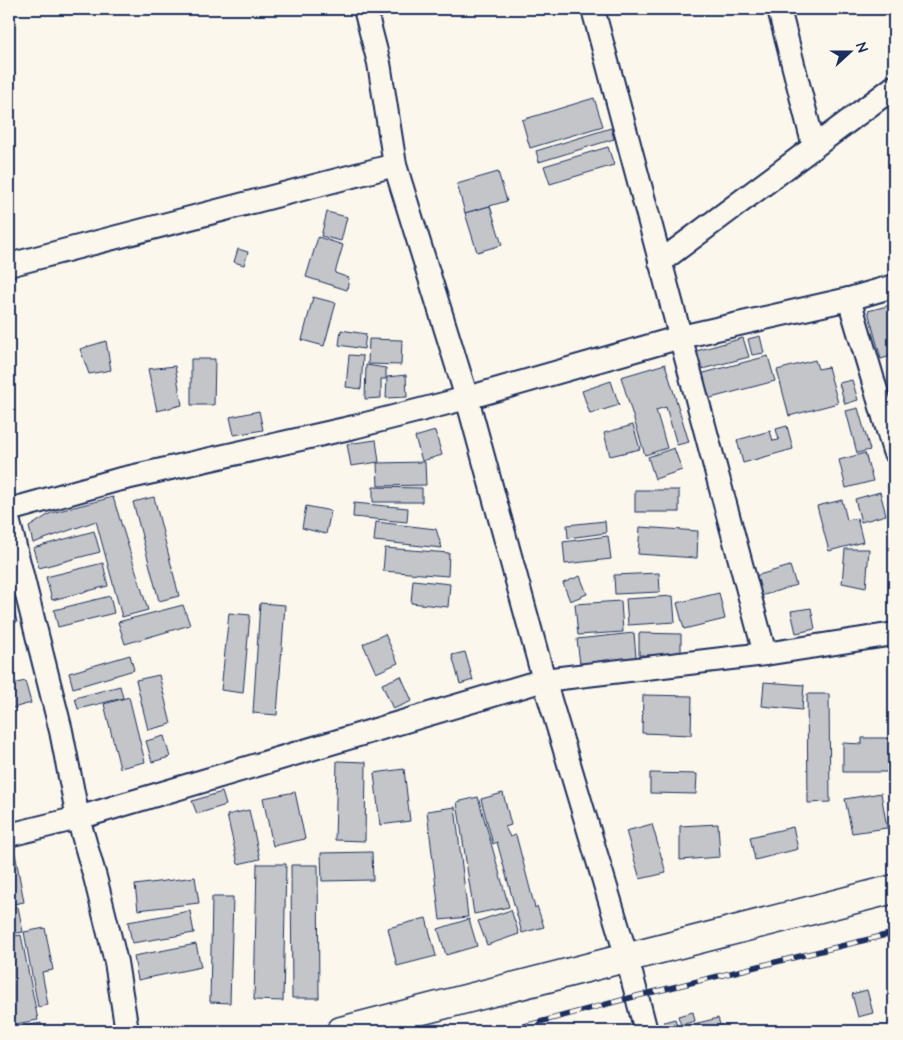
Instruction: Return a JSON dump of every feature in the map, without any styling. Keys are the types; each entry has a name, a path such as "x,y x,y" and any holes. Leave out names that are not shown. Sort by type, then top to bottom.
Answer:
{"highway":[{"path":"341,1031 894,889"}],"street":[{"path":"365,9 379,63 395,165 466,398 544,680 627,958 646,1031"},
{"path":"593,9 765,654"},
{"path":"779,9 814,147"},
{"path":"660,262 894,87"},
{"path":"9,265 395,165"},
{"path":"9,510 117,480 354,427 466,398 681,337 849,299 894,286"},
{"path":"849,299 894,451"},
{"path":"9,522 61,731 78,818 116,962 127,1031"},
{"path":"9,836 78,818 544,680 765,654 894,634"}],"building":[{"path":"594,98 603,126 530,148 522,120"},
{"path":"611,128 614,139 539,162 536,151"},
{"path":"608,147 614,165 550,184 544,166"},
{"path":"498,172 507,201 465,213 457,184"},
{"path":"490,206 502,245 477,252 465,213"},
{"path":"327,212 347,217 341,241 321,236"},
{"path":"318,237 343,245 335,273 349,278 347,290 306,277"},
{"path":"238,249 248,252 244,265 234,262"},
{"path":"313,297 336,303 324,346 302,340"},
{"path":"891,305 894,317 894,355 881,359 868,311"},
{"path":"341,330 366,334 364,349 339,345"},
{"path":"760,336 764,353 752,355 748,339"},
{"path":"743,338 749,357 698,370 693,352"},
{"path":"369,339 402,340 401,365 368,364"},
{"path":"106,341 111,370 89,374 80,349"},
{"path":"349,355 363,356 361,389 346,387"},
{"path":"768,356 775,381 707,399 700,374"},
{"path":"191,359 215,359 214,405 191,405"},
{"path":"815,360 818,369 828,367 838,403 789,416 777,370"},
{"path":"665,364 689,442 677,445 666,407 656,410 667,448 645,455 621,377"},
{"path":"366,365 386,368 386,379 381,379 381,398 365,399"},
{"path":"175,366 182,405 157,411 148,369"},
{"path":"406,375 407,397 386,398 387,377"},
{"path":"852,380 858,400 845,404 839,383"},
{"path":"611,381 619,405 590,414 582,391"},
{"path":"858,408 870,450 857,453 846,411"},
{"path":"259,411 263,430 234,435 230,417"},
{"path":"633,425 640,449 610,456 604,433"},
{"path":"787,426 793,449 743,463 737,440 770,431 773,441 779,440 776,429"},
{"path":"435,431 442,455 422,461 415,437"},
{"path":"376,440 379,462 351,466 347,444"},
{"path":"674,448 682,470 655,479 648,457"},
{"path":"865,453 873,481 846,488 839,460"},
{"path":"425,462 426,485 378,486 377,463"},
{"path":"373,487 422,488 422,502 373,502"},
{"path":"635,490 679,490 679,512 635,512"},
{"path":"880,492 886,515 861,522 855,499"},
{"path":"113,497 148,610 122,617 96,521 33,543 29,527 51,513"},
{"path":"154,497 179,596 159,601 133,502"},
{"path":"842,500 847,520 857,518 863,542 829,551 817,506"},
{"path":"354,503 408,508 407,522 353,517"},
{"path":"306,506 331,511 326,534 302,528"},
{"path":"605,521 606,533 568,538 567,525"},
{"path":"376,522 436,529 442,548 374,541"},
{"path":"640,527 698,531 697,558 638,554"},
{"path":"94,531 100,552 39,568 33,548"},
{"path":"608,536 611,559 565,564 563,542"},
{"path":"385,548 449,553 448,576 383,571"},
{"path":"845,549 869,549 866,588 842,583"},
{"path":"103,563 108,586 52,600 46,577"},
{"path":"790,566 796,585 761,596 755,576"},
{"path":"659,573 660,592 615,594 614,575"},
{"path":"580,576 587,594 570,601 563,583"},
{"path":"413,580 450,584 448,607 411,603"},
{"path":"9,588 17,622 9,625"},
{"path":"719,593 725,619 684,629 677,603"},
{"path":"110,596 114,613 58,627 54,610"},
{"path":"673,596 675,622 628,625 626,599"},
{"path":"621,601 623,632 578,635 575,604"},
{"path":"260,603 285,605 277,715 253,713"},
{"path":"183,605 190,625 125,644 118,622"},
{"path":"811,608 815,629 796,633 791,611"},
{"path":"229,613 250,615 243,693 221,690"},
{"path":"634,633 636,657 580,664 577,639"},
{"path":"639,633 681,634 681,656 639,655"},
{"path":"385,634 398,663 376,673 363,644"},
{"path":"465,652 473,680 460,684 452,655"},
{"path":"130,655 134,670 73,688 69,673"},
{"path":"159,675 171,724 148,730 136,680"},
{"path":"401,676 412,701 393,709 382,684"},
{"path":"25,681 31,703 9,709 9,685"},
{"path":"764,682 804,685 802,710 762,706"},
{"path":"120,686 123,698 78,709 75,698"},
{"path":"807,694 829,694 830,802 808,803"},
{"path":"643,695 692,696 691,735 642,733"},
{"path":"129,697 145,762 120,768 104,704"},
{"path":"164,736 170,757 152,762 146,741"},
{"path":"862,738 889,738 889,772 843,772 843,743 862,744"},
{"path":"337,761 366,762 365,841 335,840"},
{"path":"404,769 410,821 380,825 374,773"},
{"path":"650,773 697,774 696,794 650,793"},
{"path":"222,792 226,805 197,814 192,801"},
{"path":"295,792 305,839 273,846 263,798"},
{"path":"503,793 511,825 505,827 510,837 516,835 535,908 537,906 544,927 522,933 497,842 493,844 481,799"},
{"path":"881,793 887,828 852,833 845,799"},
{"path":"478,797 509,907 474,914 457,802"},
{"path":"455,807 468,917 440,920 427,811"},
{"path":"249,810 260,859 238,864 227,815"},
{"path":"652,824 666,873 640,879 626,831"},
{"path":"718,824 720,857 680,860 680,826"},
{"path":"793,827 798,849 755,860 750,837"},
{"path":"372,852 373,880 322,881 321,853"},
{"path":"15,853 24,902 9,905 9,854"},
{"path":"257,864 286,864 283,1001 254,1000"},
{"path":"291,865 318,865 319,998 292,998"},
{"path":"195,877 199,903 138,910 135,885"},
{"path":"212,897 233,897 230,1003 210,1002"},
{"path":"18,907 23,932 11,934 9,929 9,908"},
{"path":"511,910 519,934 487,945 478,921"},
{"path":"190,911 194,933 132,943 128,922"},
{"path":"426,918 436,956 397,966 388,928"},
{"path":"469,919 477,946 446,955 438,929"},
{"path":"45,928 53,970 42,972 48,1005 38,1007 24,932"},
{"path":"21,935 38,1020 10,1025 9,937"},
{"path":"196,944 201,967 138,980 134,956"},
{"path":"867,990 873,1013 858,1017 852,994"},
{"path":"693,1012 695,1021 681,1025 678,1016"},
{"path":"718,1018 722,1031 683,1031 682,1027"},
{"path":"675,1019 678,1028 667,1031 664,1022"},
{"path":"41,1023 42,1031 9,1031 9,1029"}],"railway":[{"path":"506,1031 637,996 894,933"}]}
